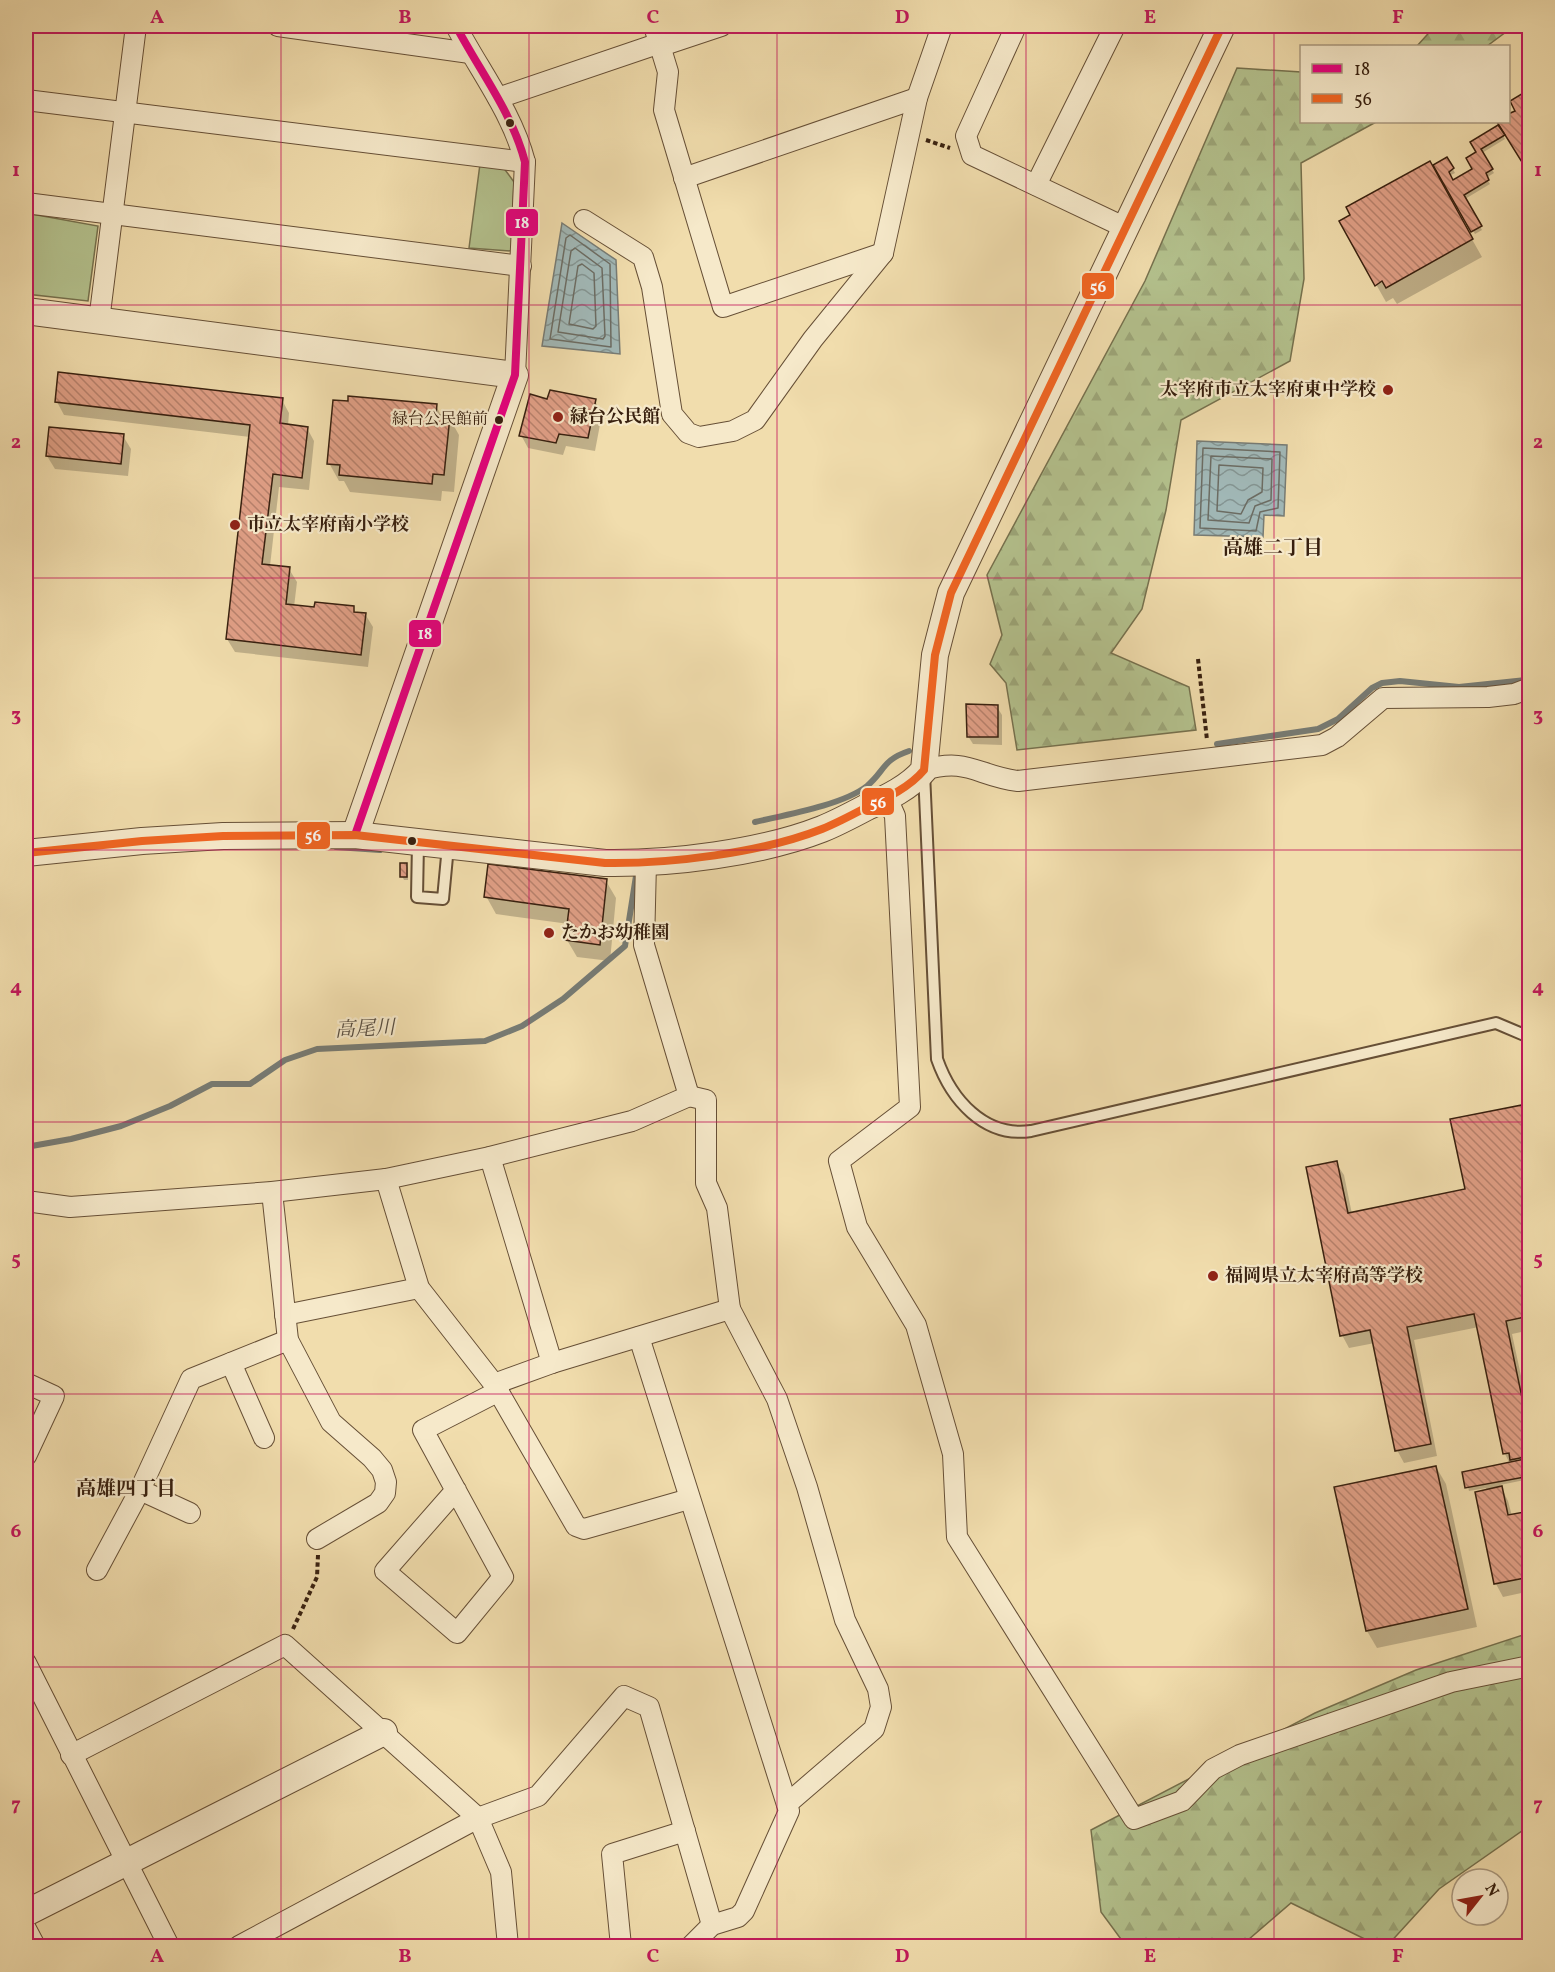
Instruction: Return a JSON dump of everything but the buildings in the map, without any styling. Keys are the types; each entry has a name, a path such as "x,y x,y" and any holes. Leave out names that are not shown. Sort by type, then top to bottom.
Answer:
{"street":[{"path":"99,321 136,26"},
{"path":"278,26 470,53"},
{"path":"355,835 515,375 525,162 520,143 498,98 456,26"},
{"path":"498,98 658,38 721,26"},
{"path":"584,220 643,256 652,287 672,414 688,433 699,437 733,431 755,420 813,339 883,253 916,98 942,26"},
{"path":"1016,26 966,136 972,155 1126,228"},
{"path":"1036,185 1115,26"},
{"path":"924,770 935,655 951,592 1222,26"},
{"path":"658,38 669,72 664,110 723,307 883,253"},
{"path":"684,178 916,98"},
{"path":"26,100 525,162"},
{"path":"26,203 521,266"},
{"path":"26,311 515,375"},
{"path":"26,853 223,836 355,835 605,863 646,863 753,848 821,830 887,798 924,770 958,764 998,778 1018,781 1322,745 1337,737 1383,698 1488,697 1514,694 1530,688"},
{"path":"887,798 895,816 910,1107 839,1161 857,1227 916,1325 953,1454 957,1538 1134,1819 1182,1801 1213,1769 1240,1755 1451,1682 1530,1666"},
{"path":"646,863 644,945 690,1096"},
{"path":"26,1201 70,1207 272,1192 386,1179 490,1157 632,1121 690,1096 706,1100 706,1183 717,1208 730,1309 777,1399 807,1487 845,1620 878,1689 880,1707 874,1730 787,1804"},
{"path":"490,1157 552,1363"},
{"path":"386,1179 419,1288 496,1388 576,1527 584,1529 689,1499"},
{"path":"272,1192 288,1340 331,1422 372,1458 382,1470 386,1482 385,1493 378,1503 317,1539"},
{"path":"285,1315 419,1288"},
{"path":"456,1490 384,1571 457,1634 503,1577 456,1490 423,1430 496,1388 552,1363 730,1309"},
{"path":"639,1337 789,1811 744,1911 738,1917 712,1925 691,1947"},
{"path":"97,1570 140,1490 191,1379 288,1340"},
{"path":"231,1363 264,1438"},
{"path":"26,1383 54,1396 26,1455"},
{"path":"140,1490 190,1513"},
{"path":"71,1755 285,1646 478,1818 501,1872 508,1947"},
{"path":"26,1663 169,1947"},
{"path":"239,1947 478,1818 538,1796 624,1696 649,1707 712,1925"},
{"path":"26,1913 384,1732"},
{"path":"621,1947 612,1854 685,1831"},
{"path":"26,1929 35,1947"}],"lane":[{"path":"924,770 937,1059 946,1084 958,1101 989,1126 1017,1133 1031,1131 1496,1023 1528,1036"},
{"path":"418,842 417,897 443,899 448,846"}],"path":[{"path":"908,135 972,155"},
{"path":"1198,660 1209,759"},
{"path":"285,1646 317,1577 317,1539"}],"green space":[{"path":"1435,26 1514,26 1488,45 1418,45"},
{"path":"1237,68 1300,72 1300,123 1374,123 1301,163 1304,279 1290,361 1181,420 1166,510 1142,609 1111,653 1189,687 1196,730 1017,750 1006,683 990,664 1002,635 987,575 1145,281"},
{"path":"480,164 503,167 514,182 511,251 469,248"},
{"path":"26,213 98,226 88,301 26,294"},
{"path":"1529,1633 1529,1826 1470,1867 1450,1867 1450,1881 1439,1889 1387,1946 1379,1946 1291,1903 1241,1946 1126,1946 1101,1912 1091,1830 1315,1713 1416,1670"}],"water":[{"path":"562,223 616,260 620,354 542,346"},
{"path":"1197,441 1287,445 1284,516 1264,515 1263,537 1194,535"}],"waterway":[{"path":"1217,744 1318,729 1338,719 1372,688 1382,683 1400,681 1459,687 1526,680"},
{"path":"755,822 844,799 867,786 894,758 909,751"},
{"path":"336,847 380,850"},
{"name":"高尾川","path":"26,1147 71,1139 121,1126 170,1106 212,1084 250,1084 285,1060 317,1049 485,1041 522,1026 563,999 625,946 636,876"}],"transit line":[{"name":"18","path":"355,835 515,375 525,162 504,109 456,26"},
{"name":"56","path":"26,853 142,841 223,836 355,835 605,863 686,859 744,851 798,837 839,822 905,787 924,770 935,655 951,593 1222,26"}],"place":[{"name":"太宰府市立太宰府東中学校","path":"1388,390"},
{"name":"緑台公民館","path":"558,417"},
{"name":"緑台公民館前","path":"499,420"},
{"name":"市立太宰府南小学校","path":"235,525"},
{"name":"たかお幼稚園","path":"549,933"},
{"name":"福岡県立太宰府高等学校","path":"1213,1276"}],"district":[{"name":"高雄二丁目","path":"1273,549"},
{"name":"高雄四丁目","path":"126,1490"}]}
